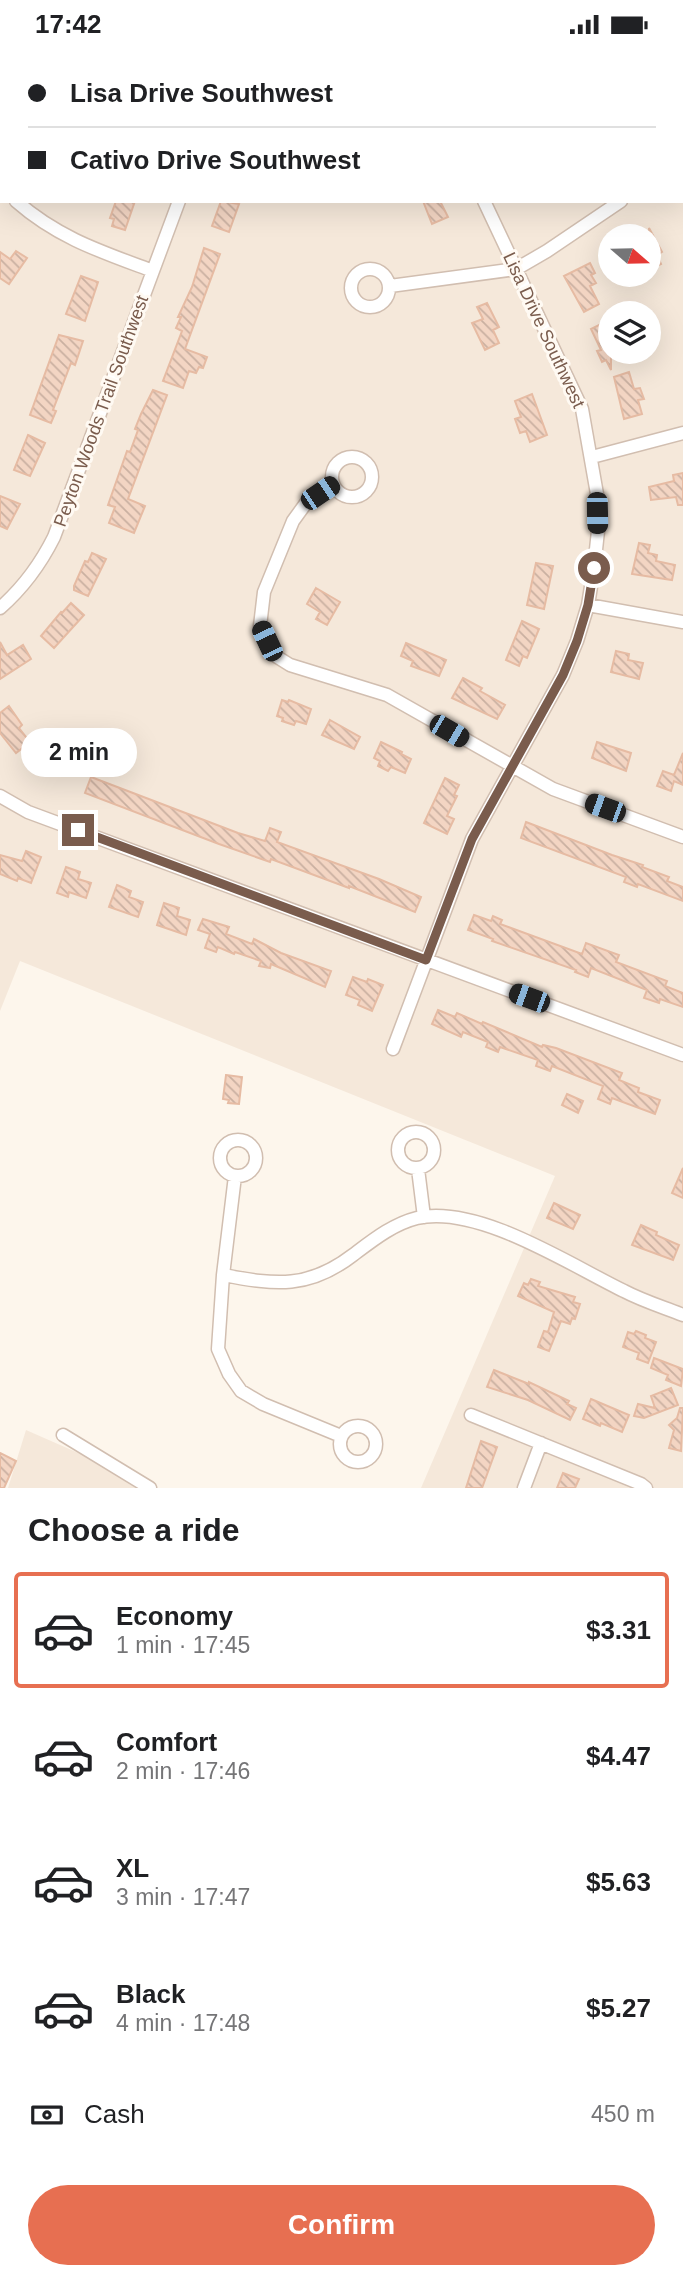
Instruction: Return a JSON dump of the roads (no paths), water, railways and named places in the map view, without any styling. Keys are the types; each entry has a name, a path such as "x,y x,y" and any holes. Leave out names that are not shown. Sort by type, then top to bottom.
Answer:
{"street":[{"path":"18,203 44,224 77,243 153,271"},
{"name":"Peyton Woods Trail Southwest","path":"0,608 19,591 39,566 54,537 178,203"},
{"name":"Lisa Drive Southwest","path":"393,1049 472,839 563,675 588,605 594,568 597,494 582,409 485,203"},
{"path":"390,286 516,269 618,203"},
{"path":"592,457 683,433"},
{"path":"333,484 306,503 293,521 264,592 260,626 274,655 290,665 387,695 511,768 553,789 683,837"},
{"path":"588,605 683,622"},
{"path":"0,796 28,812 683,1055"},
{"path":"418,1169 424,1217"},
{"path":"235,1176 223,1275 218,1349 229,1374 242,1391 263,1404 341,1436"},
{"path":"223,1275 263,1282 295,1283 322,1275 388,1230 424,1217 461,1218 537,1246 627,1293 683,1315"},
{"path":"471,1415 646,1488"},
{"path":"63,1435 150,1488"},
{"path":"524,1488 536,1442"}]}
